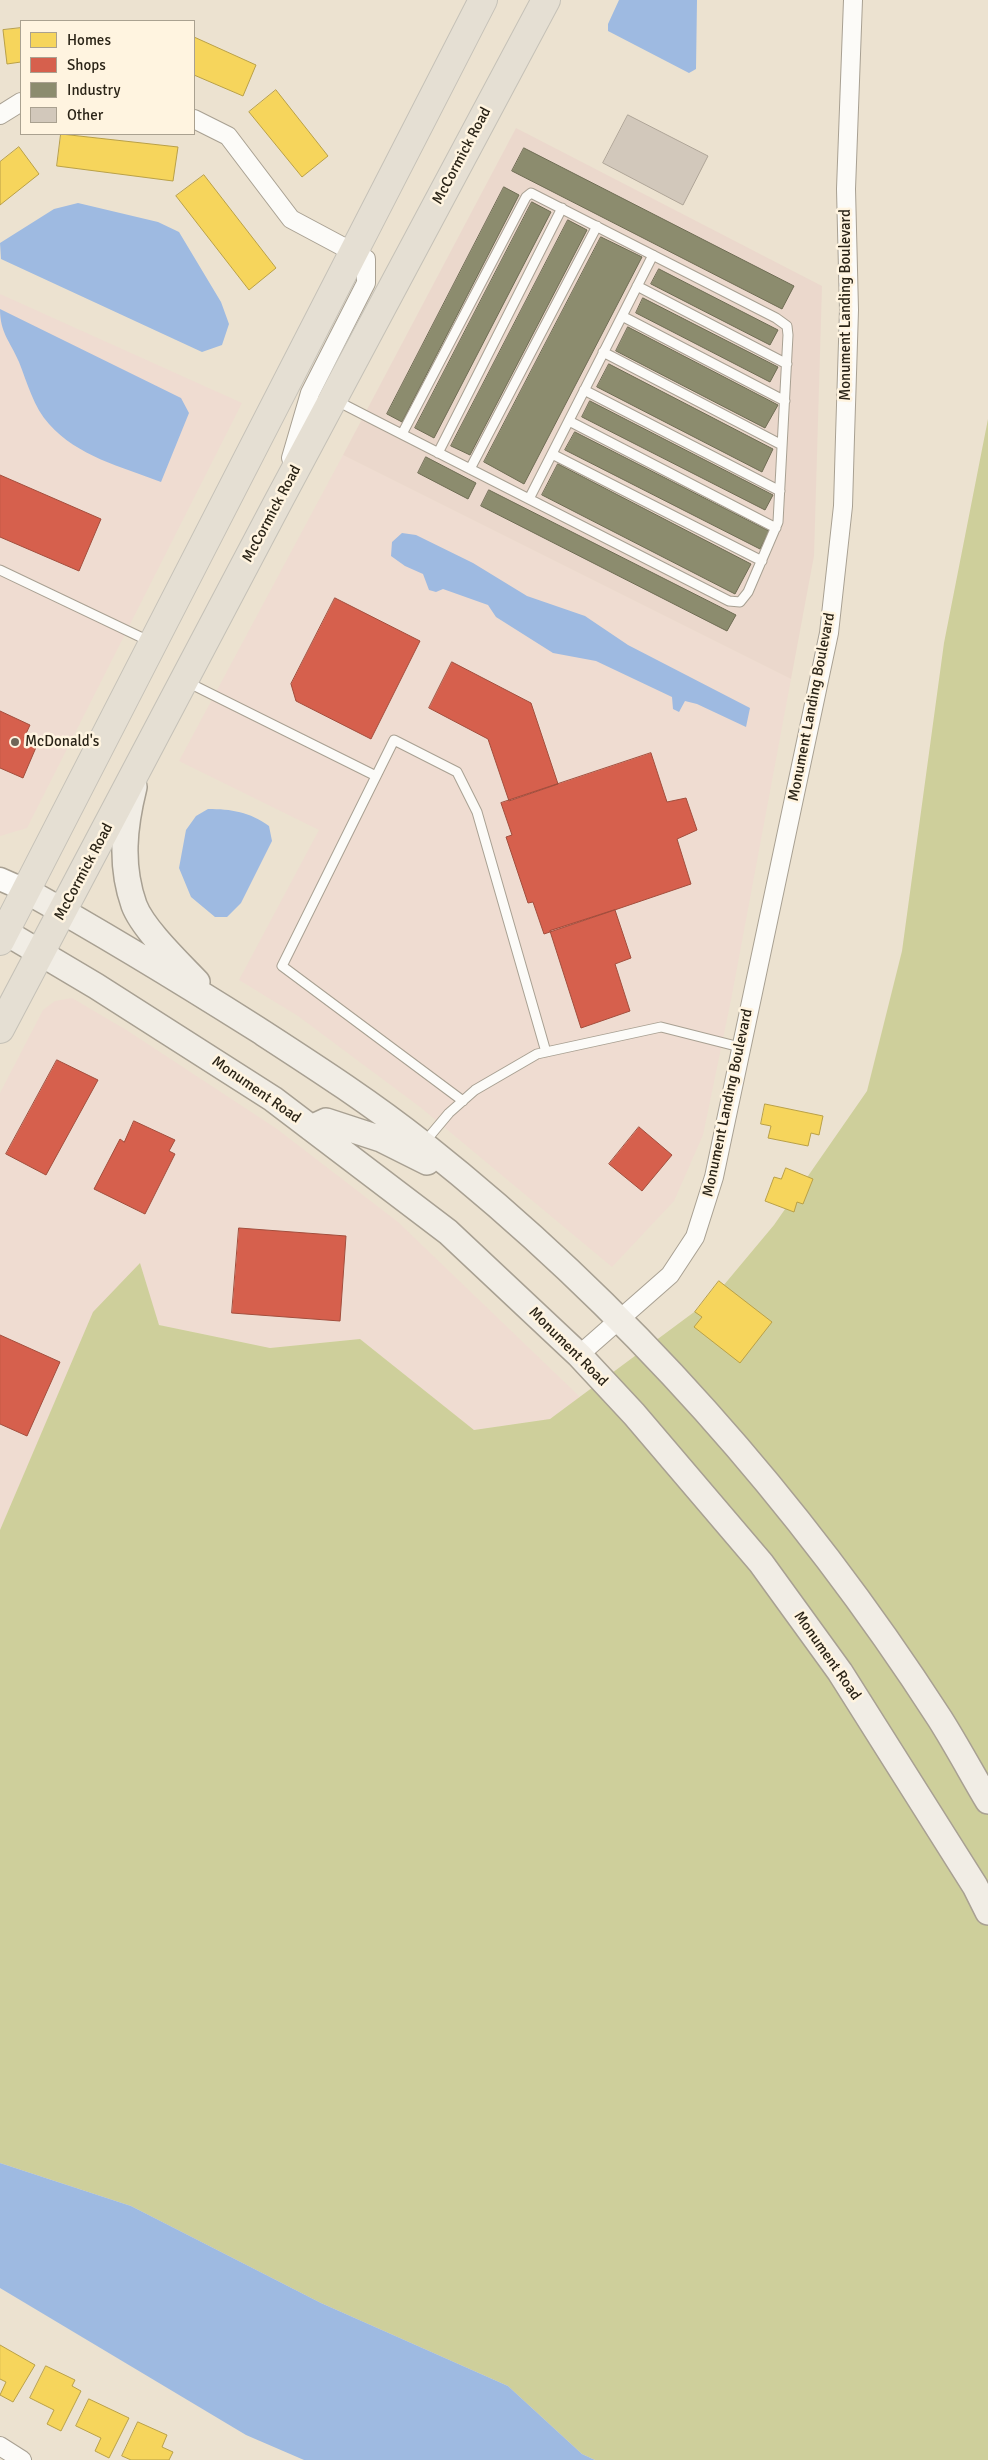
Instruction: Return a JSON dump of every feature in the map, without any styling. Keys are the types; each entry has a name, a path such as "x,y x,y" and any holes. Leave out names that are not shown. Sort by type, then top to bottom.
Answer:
{"main road":[{"path":"2,935 154,643 483,0"},
{"name":"McCormick Road","path":"0,1029 333,398 546,0"},
{"path":"141,763 126,820 125,865 135,906 162,945 220,1006"},
{"path":"25,890 220,1006 334,1078 423,1144 482,1192 619,1318 673,1374 734,1444 803,1529 872,1621 941,1720 988,1801"},
{"name":"Monument Road","path":"2,935 96,986 233,1072 311,1128 448,1232 579,1355 634,1414 761,1563 840,1672 975,1886 988,1912"},
{"path":"311,1128 326,1121 381,1139 482,1192"}],"street":[{"name":"Monument Landing Boulevard","path":"579,1355 670,1275 696,1237 714,1178 740,1047 829,633 842,515 849,310 846,189 854,0"},
{"path":"0,115 20,103"},
{"path":"195,120 228,136 291,219 366,259 366,283 310,393 278,502"},
{"path":"0,879 25,890"},
{"path":"0,2446 22,2460"}],"lane":[{"path":"333,398 402,434 438,452 470,469 735,603 744,600 776,528 785,402 787,326 783,322 562,208 534,194 528,194 402,434"},
{"path":"438,452 562,208"},
{"path":"470,469 596,226"},
{"path":"529,499 653,255"},
{"path":"637,286 787,364"},
{"path":"622,316 785,402"},
{"path":"603,352 782,445"},
{"path":"584,390 780,491"},
{"path":"569,421 776,528"},
{"path":"552,454 762,561"},
{"path":"0,570 154,643"},
{"path":"184,681 376,776"},
{"path":"463,1100 282,966 394,740 458,772 477,812 546,1052"},
{"path":"423,1144 463,1100 475,1090 537,1054 661,1027 740,1047"}],"shaded area":[{"path":"516,128 822,286 814,556 791,679 343,455"},
{"path":"0,294 242,403 27,828 0,836"},
{"path":"343,455 791,679 731,1000 703,1135 674,1201 612,1267 420,1107 298,1016 239,980 319,830 179,761"},
{"path":"72,998 128,1031 277,1129 398,1222 580,1397 550,1419 473,1430 360,1339 270,1348 159,1325 139,1264 55,1403 0,1530 0,1093 43,1010 55,1001"}],"green space":[{"path":"988,419 988,2460 595,2460 582,2454 508,2386 321,2303 131,2206 0,2163 0,1530 93,1312 140,1263 159,1325 270,1348 360,1339 474,1430 550,1419 713,1298 774,1225 867,1091 902,951 944,643"}],"water":[{"path":"619,0 697,0 696,69 689,73 608,31 608,24"},
{"path":"78,203 158,222 179,232 221,302 229,324 222,345 202,352 1,259 0,243 54,209"},
{"path":"0,309 181,398 189,413 161,482 86,452 60,435 49,424 35,403 19,362 6,337 0,317"},
{"path":"402,533 416,535 473,563 527,596 585,616 628,645 750,708 746,727 697,704 685,701 679,712 673,709 672,697 596,661 553,653 496,617 488,605 443,589 436,592 429,590 423,574 405,566 391,556 392,542"},
{"path":"208,809 232,811 255,817 269,826 272,841 241,903 227,917 215,917 191,897 179,868 186,830 196,816"},
{"path":"0,2163 131,2206 321,2303 508,2386 582,2454 595,2460 304,2460 246,2435 0,2288"}],"building: Homes":[{"path":"20,28 20,62 7,64 3,30"},
{"path":"195,37 256,65 243,96 195,75"},
{"path":"276,90 328,156 302,177 249,112"},
{"path":"61,135 178,147 173,181 57,166"},
{"path":"19,147 39,174 0,205 0,162"},
{"path":"204,175 276,268 249,290 176,196"},
{"path":"765,1104 823,1116 819,1135 811,1133 808,1146 768,1138 771,1126 761,1124"},
{"path":"786,1168 813,1179 803,1204 797,1202 794,1212 765,1201 774,1177 781,1179"},
{"path":"719,1281 772,1322 740,1363 694,1327 702,1317 695,1312"},
{"path":"0,2345 35,2365 13,2402 0,2395 6,2382 0,2379"},
{"path":"46,2366 75,2380 72,2386 81,2391 61,2431 47,2424 54,2410 30,2398"},
{"path":"89,2399 129,2418 109,2458 95,2451 101,2438 76,2426"},
{"path":"138,2422 167,2435 162,2447 173,2452 169,2460 131,2460 122,2456"}],"building: Shops":[{"path":"0,475 101,519 79,571 0,537"},
{"path":"335,598 420,641 371,739 296,701 291,684"},
{"path":"452,662 531,703 558,784 509,801 488,739 429,708"},
{"name":"McDonald's","path":"0,711 30,725 24,738 37,745 23,778 0,768"},
{"path":"651,753 667,802 686,798 697,830 677,839 691,884 544,934 533,902 528,903 506,837 512,835 501,803"},
{"path":"615,910 631,958 615,964 630,1011 581,1028 550,931"},
{"path":"57,1060 98,1080 46,1175 6,1154"},
{"path":"134,1121 175,1140 169,1151 175,1154 145,1214 94,1189 120,1139 124,1142"},
{"path":"639,1127 672,1155 642,1191 609,1164"},
{"path":"239,1228 346,1236 340,1321 232,1313"},
{"path":"0,1335 60,1362 27,1436 0,1424"}],"building: Industry":[{"path":"524,148 794,286 782,309 512,171"},
{"path":"504,187 519,195 402,422 387,414"},
{"path":"532,202 551,212 434,438 415,428"},
{"path":"568,220 587,230 470,455 451,446"},
{"path":"601,237 642,257 524,484 484,462"},
{"path":"659,269 778,330 770,345 651,284"},
{"path":"643,298 778,367 770,382 636,313"},
{"path":"628,327 778,405 765,428 616,351"},
{"path":"609,364 773,449 762,472 597,387"},
{"path":"590,401 773,495 765,510 582,417"},
{"path":"575,432 769,531 760,549 565,450"},
{"path":"426,457 476,483 468,499 418,473"},
{"path":"558,464 751,564 735,594 542,495"},
{"path":"489,490 736,615 727,631 481,506"}],"building: Other":[{"path":"628,115 708,156 683,205 603,163"}],"place":[{"name":"McDonald's","path":"15,742"}]}
